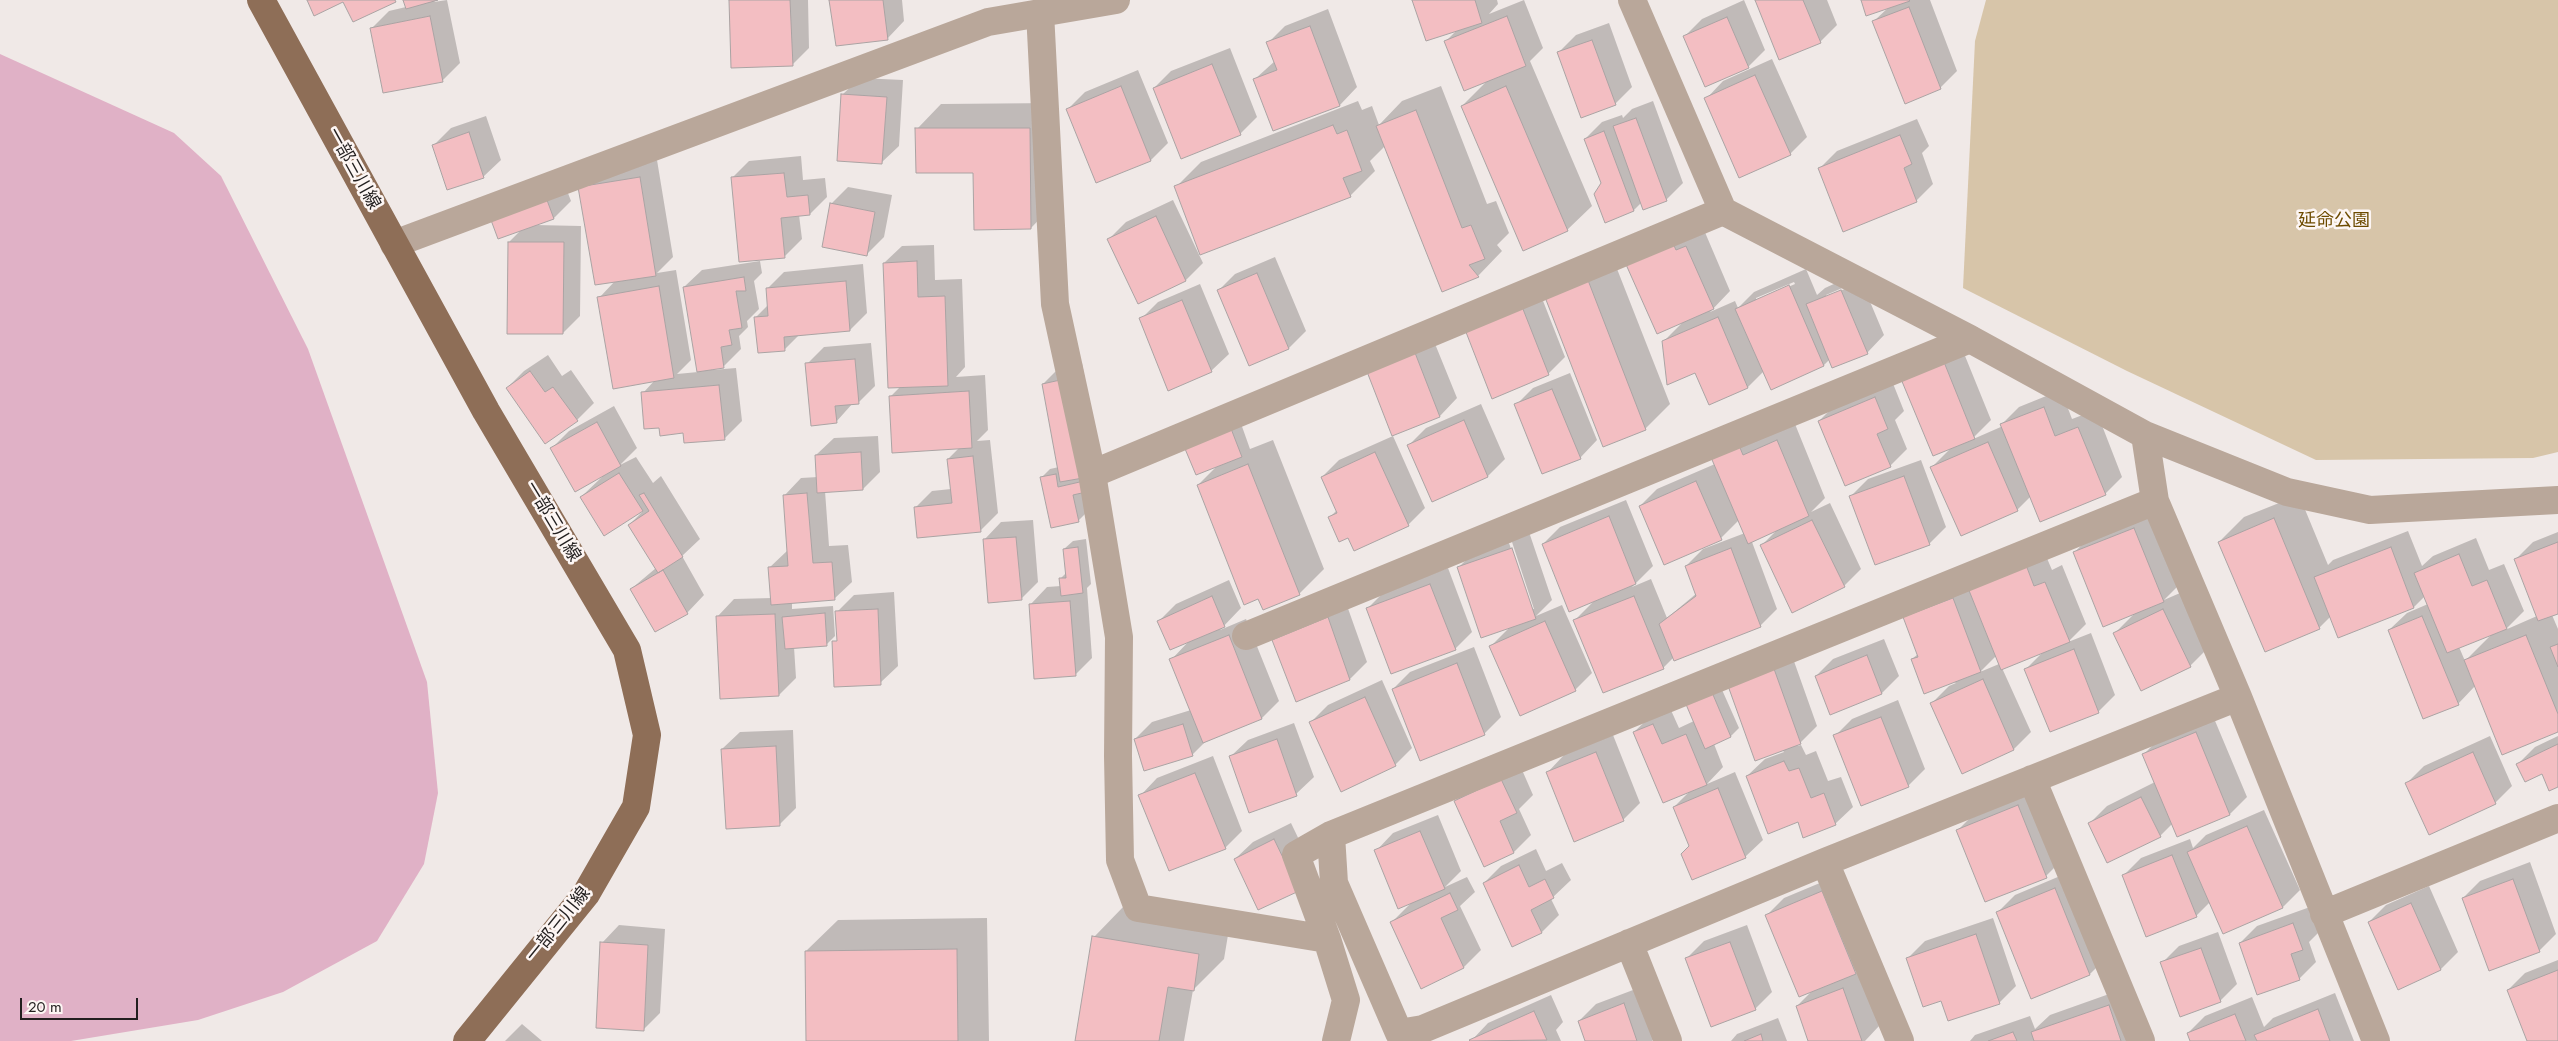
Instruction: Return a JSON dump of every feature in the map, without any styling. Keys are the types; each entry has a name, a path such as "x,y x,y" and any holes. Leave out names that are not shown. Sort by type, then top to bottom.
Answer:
{"main road":[{"name":"一部三川線","path":"261,0 486,411 627,650 647,734 636,807 586,894 467,1041"}],"street":[{"path":"394,244 988,22 1116,0"},
{"path":"1632,0 1723,211 1970,339 2145,434 2287,492 2370,510 2558,500"},
{"path":"1040,12 1055,304 1092,474 1119,637 1118,756 1120,860 1138,908 1327,939"},
{"path":"1092,474 1723,211"},
{"path":"1246,636 1970,339"},
{"path":"2145,434 2155,501 2238,697 2376,1041"},
{"path":"1336,1041 1346,1000 1327,939 1296,855 1331,836 2155,501"},
{"path":"1331,836 1334,882 1398,1033 1426,1035 1629,944 1825,862 2238,697"},
{"path":"2032,779 2141,1041"},
{"path":"2324,914 2558,818"},
{"path":"1825,862 1900,1041"},
{"path":"1629,944 1668,1041"}],"green space":[{"name":"延命公園","path":"1986,0 2558,0 2558,452 2533,458 2316,460 2127,371 1963,288 1975,41"}],"shaded area":[{"path":"0,54 174,133 221,176 308,349 427,682 438,793 424,864 377,941 283,992 198,1020 71,1041 0,1041"}],"building":[{"path":"307,0 395,0 396,2 353,22 343,2 314,16"},
{"path":"403,0 438,0 406,9"},
{"path":"729,0 790,0 793,66 731,68"},
{"path":"829,0 883,0 888,40 836,46"},
{"path":"1412,0 1475,0 1482,23 1426,41"},
{"path":"1755,0 1803,0 1821,43 1779,60"},
{"path":"1861,0 1909,0 1910,1 1866,16"},
{"path":"1909,7 1941,89 1905,104 1872,21"},
{"path":"430,16 443,82 383,93 370,28"},
{"path":"1507,16 1526,66 1464,91 1444,41"},
{"path":"1727,17 1749,68 1705,87 1683,36"},
{"path":"1310,26 1340,106 1273,131 1253,79 1277,70 1266,42"},
{"path":"1592,40 1616,105 1581,118 1557,52"},
{"path":"1212,64 1241,135 1181,159 1153,88"},
{"path":"1755,75 1791,155 1739,178 1704,98"},
{"path":"1121,86 1151,161 1096,183 1066,109"},
{"path":"1506,86 1568,231 1523,251 1461,106"},
{"path":"841,94 887,97 882,164 837,161"},
{"path":"1416,110 1462,228 1471,225 1485,259 1469,265 1479,277 1442,292 1376,126"},
{"path":"1636,118 1667,201 1643,210 1613,126"},
{"path":"1333,125 1337,134 1347,130 1362,171 1343,178 1351,197 1200,255 1174,186"},
{"path":"915,128 1030,128 1031,229 974,230 973,173 916,173"},
{"path":"1604,131 1634,211 1605,223 1594,194 1601,183 1584,139"},
{"path":"469,132 484,178 447,190 432,145"},
{"path":"1900,135 1912,164 1904,168 1917,202 1843,232 1818,168"},
{"path":"784,173 787,197 808,195 810,215 781,218 785,258 739,262 731,177"},
{"path":"640,177 656,276 595,285 578,187"},
{"path":"544,192 554,219 498,239 488,212"},
{"path":"830,203 875,212 867,256 822,247"},
{"path":"1156,216 1186,281 1138,304 1107,239"},
{"path":"1671,239 1676,250 1686,246 1714,309 1657,334 1624,260"},
{"path":"508,242 564,242 563,334 507,334"},
{"path":"917,261 918,297 945,296 948,386 888,388 883,263"},
{"path":"1257,273 1289,349 1249,366 1217,290"},
{"path":"1586,275 1646,430 1603,447 1543,292"},
{"path":"744,277 746,291 736,291 742,328 729,330 732,345 721,347 724,368 697,372 683,287"},
{"path":"846,281 850,331 784,337 785,351 758,353 754,317 768,316 766,288"},
{"path":"1789,285 1824,366 1771,390 1735,309"},
{"path":"659,286 674,378 613,389 597,297"},
{"path":"1841,290 1868,354 1832,368 1806,304"},
{"path":"1182,300 1212,372 1168,391 1139,318"},
{"path":"1521,304 1549,375 1492,399 1464,327"},
{"path":"1718,317 1748,388 1709,405 1695,373 1667,385 1662,341"},
{"path":"1412,345 1440,417 1392,436 1364,364"},
{"path":"855,359 859,404 835,406 837,423 811,426 805,363"},
{"path":"1944,362 1975,439 1933,456 1901,379"},
{"path":"530,371 545,392 553,387 578,421 545,444 506,388"},
{"path":"1065,379 1083,478 1060,482 1042,384"},
{"path":"719,385 725,440 684,443 683,433 660,436 659,428 644,429 641,392"},
{"path":"1552,389 1581,459 1542,474 1514,404"},
{"path":"969,391 972,448 892,453 889,396"},
{"path":"1875,397 1888,429 1877,434 1891,467 1845,486 1818,421"},
{"path":"2044,407 2055,436 2078,427 2106,495 2040,522 2000,424"},
{"path":"1464,420 1488,477 1432,502 1407,445"},
{"path":"597,422 621,466 575,492 550,448"},
{"path":"1230,426 1242,457 1196,475 1183,444"},
{"path":"1777,440 1809,516 1748,544 1710,455 1738,443 1743,455"},
{"path":"1988,442 2018,511 1961,536 1930,467"},
{"path":"861,452 863,490 817,493 815,455"},
{"path":"1375,452 1409,526 1354,551 1348,538 1339,542 1328,517 1337,513 1321,477"},
{"path":"973,456 981,532 917,538 914,507 952,503 947,459"},
{"path":"1248,464 1300,595 1263,610 1258,599 1244,605 1197,485"},
{"path":"619,473 643,511 604,536 580,497"},
{"path":"1056,474 1058,487 1084,481 1086,492 1073,495 1079,522 1051,528 1040,477"},
{"path":"1904,476 1930,545 1875,565 1849,496"},
{"path":"1696,481 1722,540 1664,565 1639,506"},
{"path":"644,493 683,557 658,573 628,525 649,511 639,495"},
{"path":"807,493 813,563 832,562 835,600 771,605 768,567 788,566 783,495"},
{"path":"1609,516 1636,584 1569,612 1542,544"},
{"path":"2274,518 2320,629 2265,652 2218,542"},
{"path":"1812,520 1845,587 1792,613 1760,545"},
{"path":"2134,528 2164,602 2103,627 2073,552"},
{"path":"1016,537 1022,600 988,603 983,539"},
{"path":"2558,542 2558,614 2538,621 2514,559"},
{"path":"1078,547 1083,593 1061,596 1059,578 1066,578 1063,549"},
{"path":"2391,547 2414,608 2338,638 2314,577"},
{"path":"1512,548 1536,619 1481,638 1457,567"},
{"path":"1731,548 1761,627 1674,661 1659,624 1696,596 1685,566"},
{"path":"2459,554 2472,586 2487,580 2507,629 2447,653 2414,573"},
{"path":"2026,565 2034,586 2045,582 2070,642 2001,670 1968,588"},
{"path":"663,570 688,614 655,632 630,589"},
{"path":"1430,584 1456,650 1391,674 1366,608"},
{"path":"1212,596 1225,627 1170,650 1157,621"},
{"path":"1634,596 1664,669 1603,693 1573,620"},
{"path":"1953,598 1981,672 1924,694 1911,659 1918,657 1903,617"},
{"path":"1070,601 1076,676 1034,679 1029,604"},
{"path":"878,609 881,685 834,687 832,641 837,641 835,611"},
{"path":"2163,609 2191,667 2141,691 2113,633"},
{"path":"825,613 827,646 785,649 782,617"},
{"path":"775,614 779,696 720,699 716,616"},
{"path":"2422,616 2459,705 2423,719 2388,630"},
{"path":"1328,617 1350,680 1296,702 1272,640"},
{"path":"1545,621 1576,691 1520,716 1489,646"},
{"path":"1229,635 1262,719 1203,743 1169,659"},
{"path":"2526,635 2558,714 2558,732 2502,755 2464,660"},
{"path":"2558,644 2558,667 2550,647"},
{"path":"2074,649 2099,713 2050,732 2024,669"},
{"path":"1867,655 1882,694 1830,715 1815,676"},
{"path":"1457,663 1485,735 1420,761 1392,689"},
{"path":"1773,666 1801,744 1755,761 1727,683"},
{"path":"1983,679 2014,750 1962,774 1930,703"},
{"path":"1711,690 1731,737 1705,749 1685,702"},
{"path":"1365,697 1396,766 1341,792 1309,722"},
{"path":"1881,717 1909,787 1861,806 1833,735"},
{"path":"1183,724 1193,756 1144,771 1134,739"},
{"path":"1653,724 1662,744 1686,734 1707,785 1663,803 1633,732"},
{"path":"2196,732 2230,815 2177,837 2142,754"},
{"path":"1277,739 1297,796 1249,813 1229,756"},
{"path":"2558,744 2558,787 2549,791 2542,774 2525,782 2516,764"},
{"path":"776,746 780,826 726,829 721,749"},
{"path":"1596,752 1624,821 1574,842 1546,772"},
{"path":"2473,752 2496,804 2429,835 2405,783"},
{"path":"1784,761 1789,771 1799,768 1811,798 1824,793 1836,825 1803,838 1798,822 1768,834 1746,776"},
{"path":"1195,773 1226,849 1169,871 1138,795"},
{"path":"1501,779 1517,813 1500,821 1514,853 1484,867 1454,801"},
{"path":"1718,788 1746,858 1692,880 1681,854 1689,846 1673,807"},
{"path":"2141,797 2161,837 2107,863 2088,823"},
{"path":"2018,805 2047,878 1985,902 1956,830"},
{"path":"2247,826 2283,908 2223,934 2187,852"},
{"path":"1420,831 1445,889 1398,909 1374,850"},
{"path":"1274,839 1299,891 1258,910 1234,859"},
{"path":"2172,855 2197,917 2146,937 2122,875"},
{"path":"1519,865 1529,887 1545,879 1554,898 1531,910 1542,933 1512,947 1483,883"},
{"path":"2513,879 2540,952 2489,971 2462,898"},
{"path":"2055,888 2090,975 2031,999 1996,912"},
{"path":"1822,891 1856,974 1799,997 1765,915"},
{"path":"1450,893 1458,910 1441,918 1464,968 1421,989 1390,922"},
{"path":"2411,903 2441,970 2398,990 2368,922"},
{"path":"2293,923 2303,950 2291,954 2300,980 2257,995 2239,943"},
{"path":"1976,934 2000,1004 1948,1021 1941,1001 1923,1007 1906,958"},
{"path":"1092,936 1199,954 1194,991 1168,987 1159,1041 1075,1041"},
{"path":"600,942 648,945 644,1031 596,1028"},
{"path":"1730,942 1756,1010 1711,1027 1685,958"},
{"path":"2201,948 2221,1002 2180,1017 2160,962"},
{"path":"957,949 958,1041 806,1041 805,951"},
{"path":"2558,970 2558,1041 2527,1041 2507,990"},
{"path":"1843,988 1862,1041 1808,1041 1796,1006"},
{"path":"1624,1003 1637,1041 1585,1041 1578,1021"},
{"path":"2109,1005 2121,1041 2034,1041 2031,1032"},
{"path":"2318,1009 2330,1041 2257,1041 2254,1035"},
{"path":"1534,1011 1547,1040 1469,1040"},
{"path":"2235,1014 2246,1041 2190,1041 2187,1033"},
{"path":"2013,1032 2017,1041 1988,1041"},
{"path":"1761,1034 1763,1041 1744,1041"}]}
